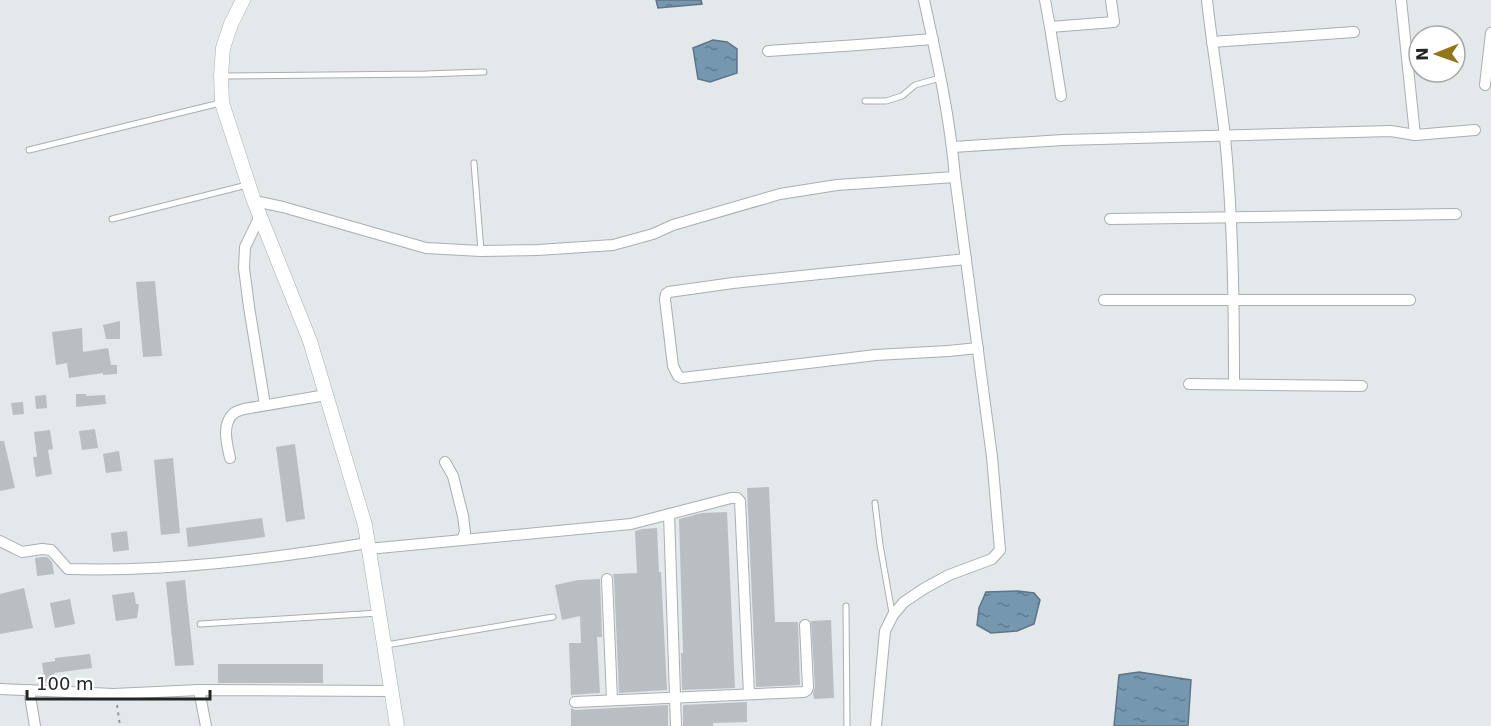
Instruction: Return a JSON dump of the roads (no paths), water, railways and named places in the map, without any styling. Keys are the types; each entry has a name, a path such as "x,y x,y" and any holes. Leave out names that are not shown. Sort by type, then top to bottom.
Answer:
{"street":[{"path":"243,0 231,24 223,48 222,103 248,185 309,341 365,525 397,726"},
{"path":"876,726 885,631 893,615 904,602 925,588 949,575 992,559 1000,550 992,457 953,147 924,0"},
{"path":"1045,0 1061,96"},
{"path":"1050,27 1114,22 1111,0"},
{"path":"1207,0 1225,136 1231,217 1234,384"},
{"path":"1401,0 1415,135"},
{"path":"1212,42 1354,32"},
{"path":"1485,85 1491,33"},
{"path":"768,51 933,39"},
{"path":"953,147 1063,140 1391,131 1415,135 1474,130"},
{"path":"254,201 283,207 426,248 481,251 538,250 613,245 780,194 837,185 955,177"},
{"path":"1110,219 1456,214"},
{"path":"260,216 245,247 244,268 266,405"},
{"path":"966,259 669,292 665,299 673,366 678,376 682,378 876,355 978,348"},
{"path":"1104,300 1410,300"},
{"path":"1189,384 1362,386"},
{"path":"230,458 226,426 233,414 244,409 326,395"},
{"path":"445,462 453,476 463,516 465,532 462,540"},
{"path":"0,541 22,552 51,550 68,570 139,570 368,546 462,540 630,524 737,498 740,501 749,694"},
{"path":"669,514 676,726"},
{"path":"607,579 612,700"},
{"path":"575,702 807,690 805,625"},
{"path":"0,689 114,693 199,690 391,691"},
{"path":"29,690 35,726"},
{"path":"199,690 206,726"}],"lane":[{"path":"221,76 484,72"},
{"path":"865,101 886,101 902,96 915,85 941,78"},
{"path":"30,150 222,103"},
{"path":"474,163 481,251"},
{"path":"112,219 248,185"},
{"path":"875,503 893,615"},
{"path":"846,606 847,726"},
{"path":"200,624 378,613"},
{"path":"384,645 553,617"}],"water":[{"path":"656,0 701,0 702,4 658,8"},
{"path":"713,40 727,42 737,49 737,73 710,82 698,79 693,48"},
{"path":"986,592 1034,593 1040,600 1034,624 1017,631 991,633 977,625 979,608"},
{"path":"1139,672 1191,680 1188,726 1114,726 1119,675"}]}
